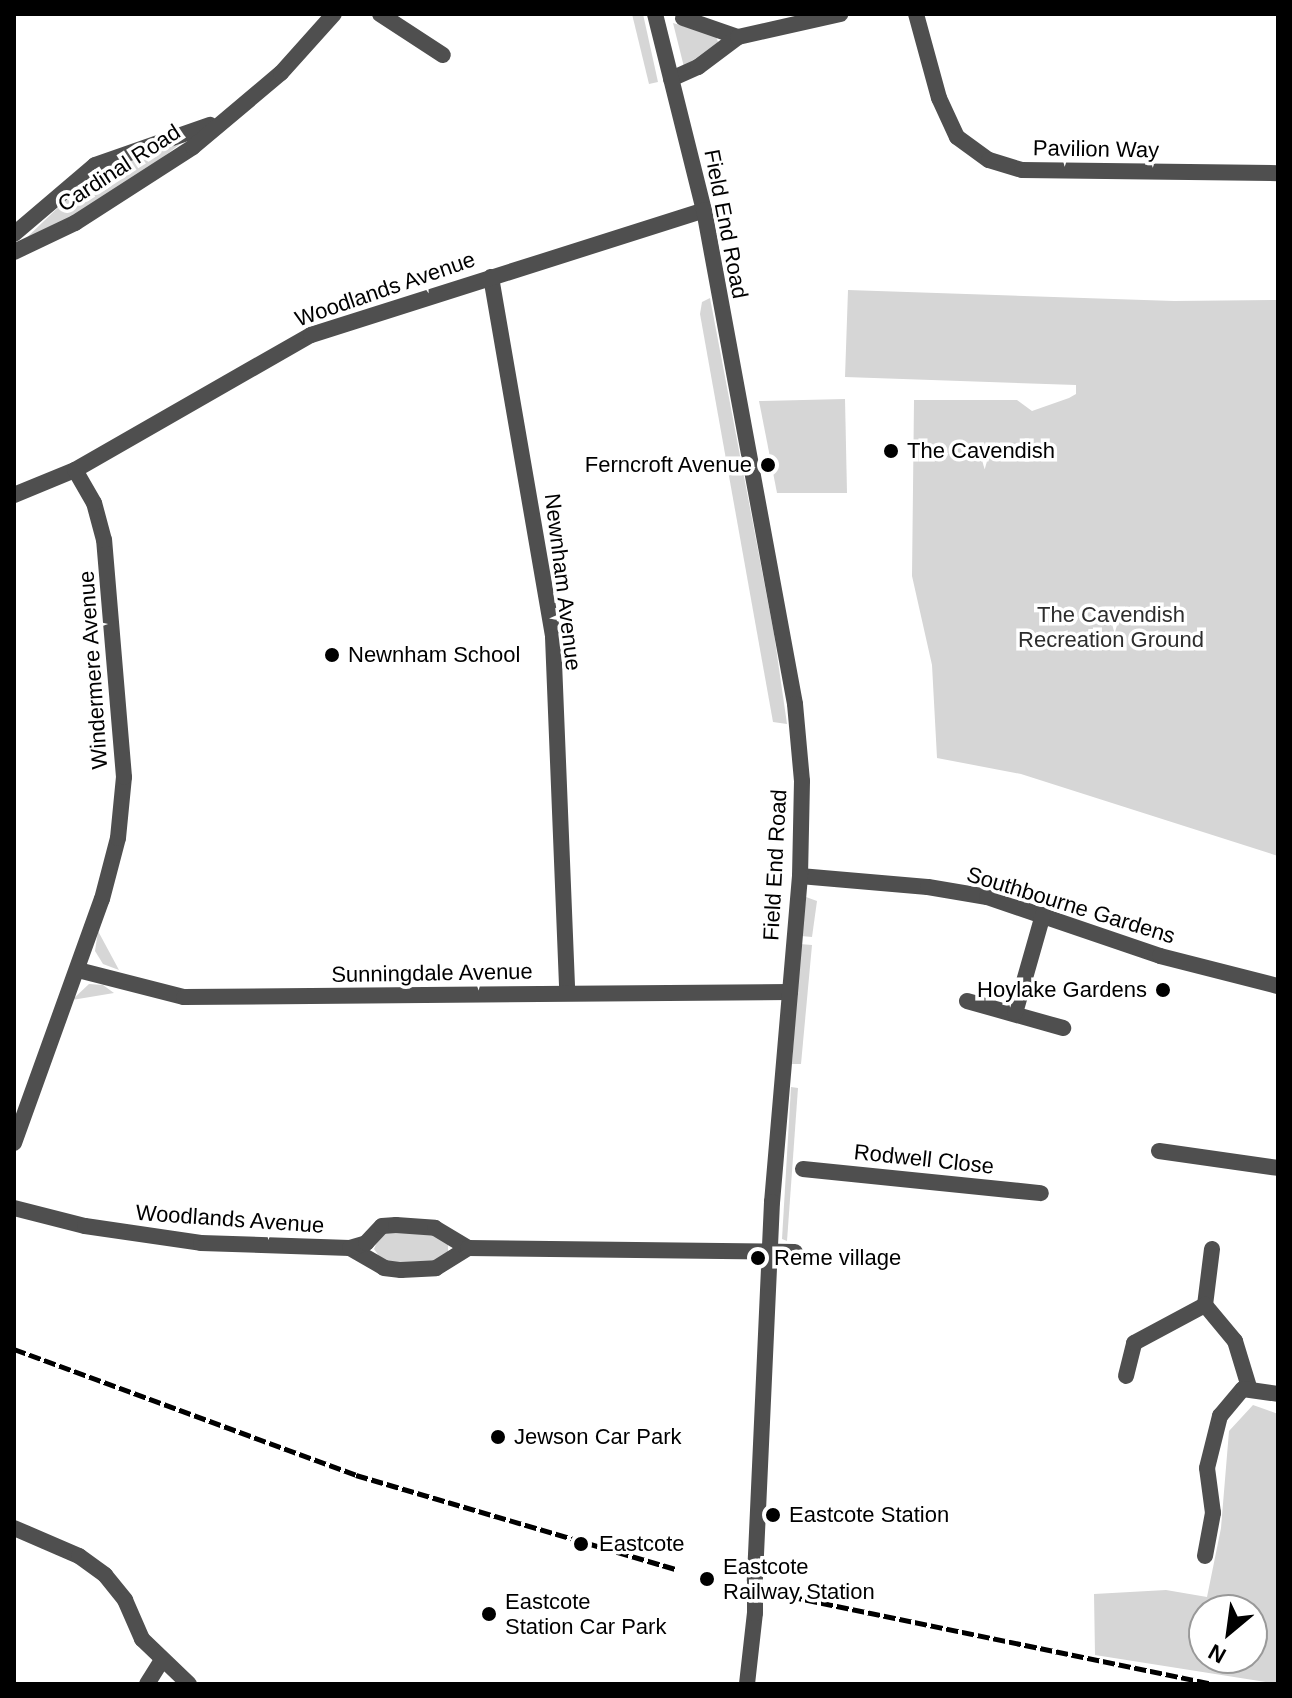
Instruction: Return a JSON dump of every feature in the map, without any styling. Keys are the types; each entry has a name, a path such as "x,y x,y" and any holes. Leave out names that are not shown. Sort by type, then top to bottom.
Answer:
{"street":[{"name":"Cardinal Road","path":"14,252 75,223 156,172 281,73 334,14"},
{"path":"380,14 443,55"},
{"name":"Field End Road","path":"655,14 704,210 795,704 802,781 800,876 769,1251 755,1613 747,1684"},
{"path":"671,79 738,37 840,14"},
{"name":"Pavilion Way","path":"916,14 939,98 957,137 989,160 1022,170 1278,173"},
{"path":"683,18 738,37"},
{"name":"Cardinal Road","path":"14,234 95,165 204,128 239,108"},
{"name":"Woodlands Avenue","path":"14,495 75,470 311,335 704,210"},
{"name":"Newnham Avenue","path":"491,277 553,637 567,993"},
{"name":"Windermere Avenue","path":"14,1143 78,970 118,838 124,777 104,540 94,503 75,470"},
{"name":"Southbourne Gardens","path":"800,876 928,887 1043,915 1160,956 1278,986"},
{"path":"1015,1013 1043,915"},
{"name":"Sunningdale Avenue","path":"78,970 184,997 790,992"},
{"path":"967,1001 1063,1028"},
{"path":"1159,1151 1278,1168"},
{"name":"Rodwell Close","path":"803,1169 1041,1193"},
{"name":"Woodlands Avenue","path":"14,1208 85,1226 201,1243 350,1248 366,1243 382,1226 396,1225 435,1228 468,1248 795,1252"},
{"name":"Woodlands Avenue","path":"350,1248 384,1268 401,1270 436,1268 468,1248"},
{"path":"1212,1249 1205,1305 1235,1341 1249,1387"},
{"path":"1126,1376 1134,1343 1205,1305"},
{"path":"1205,1556 1213,1513 1207,1468 1213,1432 1228,1402 1249,1387 1278,1394"},
{"path":"14,1528 79,1556 105,1575 161,1662 189,1684"},
{"path":"147,1684 161,1662"}],"green space":[{"path":"632,14 643,14 658,82 649,84"},
{"path":"673,23 716,36 718,42 684,67"},
{"path":"180,144 124,188 20,244 93,174"},
{"name":"The Cavendish Recreation Ground","path":"848,290 1174,301 1278,300 1278,856 1021,774 937,758 932,665 912,576 914,400 1017,400 1032,411 1076,394 1076,385 845,377"},
{"path":"710,298 774,634 787,724 773,722 700,314 702,302"},
{"path":"845,399 847,493 777,493 759,401"},
{"path":"806,897 817,901 812,937 801,936"},
{"path":"98,931 119,970 103,964 95,951"},
{"path":"800,944 812,945 801,1064 792,1064"},
{"path":"89,984 103,985 114,993 72,1000"},
{"path":"791,1087 798,1088 787,1241 782,1239"},
{"path":"382,1231 430,1232 448,1244 448,1253 440,1261 384,1263 374,1249"},
{"path":"1253,1405 1278,1414 1278,1684 1215,1674 1268,1674 1268,1594 1208,1594 1221,1528 1229,1431"},
{"path":"1166,1590 1189,1594 1188,1670 1095,1655 1094,1594"}],"railway":[{"path":"14,1349 356,1475 675,1569"},
{"path":"774,1593 1213,1684"}],"place":[{"name":"The Cavendish","path":"891,451"},
{"name":"Ferncroft Avenue","path":"768,465"},
{"name":"Newnham School","path":"332,655"},
{"name":"Hoylake Gardens","path":"1163,990"},
{"name":"Reme village","path":"758,1258"},
{"name":"Jewson Car Park","path":"498,1437"},
{"name":"Eastcote Station","path":"773,1515"},
{"name":"Eastcote","path":"581,1544"},
{"name":"Eastcote Railway Station","path":"707,1579"},
{"name":"Eastcote Station Car Park","path":"489,1614"}]}
